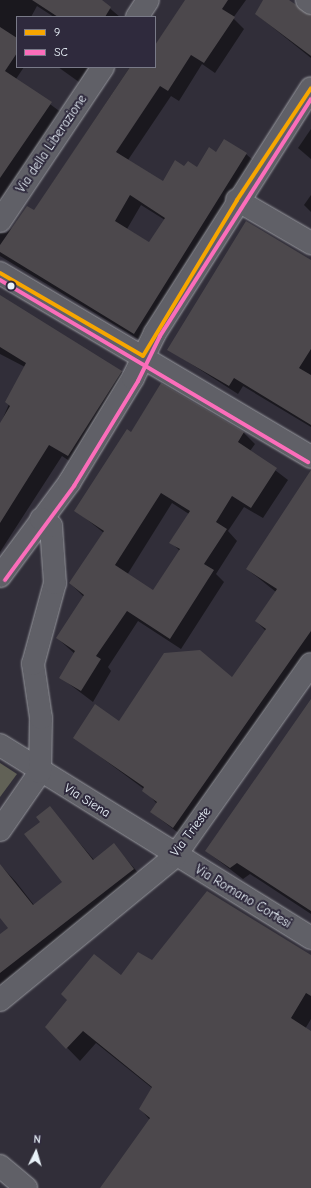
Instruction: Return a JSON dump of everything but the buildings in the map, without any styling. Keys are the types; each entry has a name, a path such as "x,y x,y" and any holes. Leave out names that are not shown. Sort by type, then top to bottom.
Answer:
{"street":[{"path":"138,16 148,0"},
{"path":"307,0 311,3"},
{"name":"Via della Liberazione","path":"0,221 102,68"},
{"path":"0,576 69,483 237,200 311,88"},
{"path":"237,200 311,243"},
{"path":"0,274 143,356 311,457"},
{"path":"0,830 40,772 41,718 33,664 55,584 51,526 41,519"},
{"name":"Via Trieste","path":"0,1000 175,856 311,664"},
{"name":"Via Siena","path":"0,745 40,772 175,856"},
{"name":"Via Romano Cortesi","path":"175,856 311,938"},
{"path":"0,1166 26,1188"}],"shaded area":[{"path":"0,763 17,774 0,797"}],"transit line":[{"name":"9","path":"143,356 237,200 311,88"},
{"name":"SC","path":"5,580 74,486 138,381 160,336 311,99"},
{"name":"9","path":"0,273 143,356"},
{"name":"SC","path":"0,280 308,462"}]}
